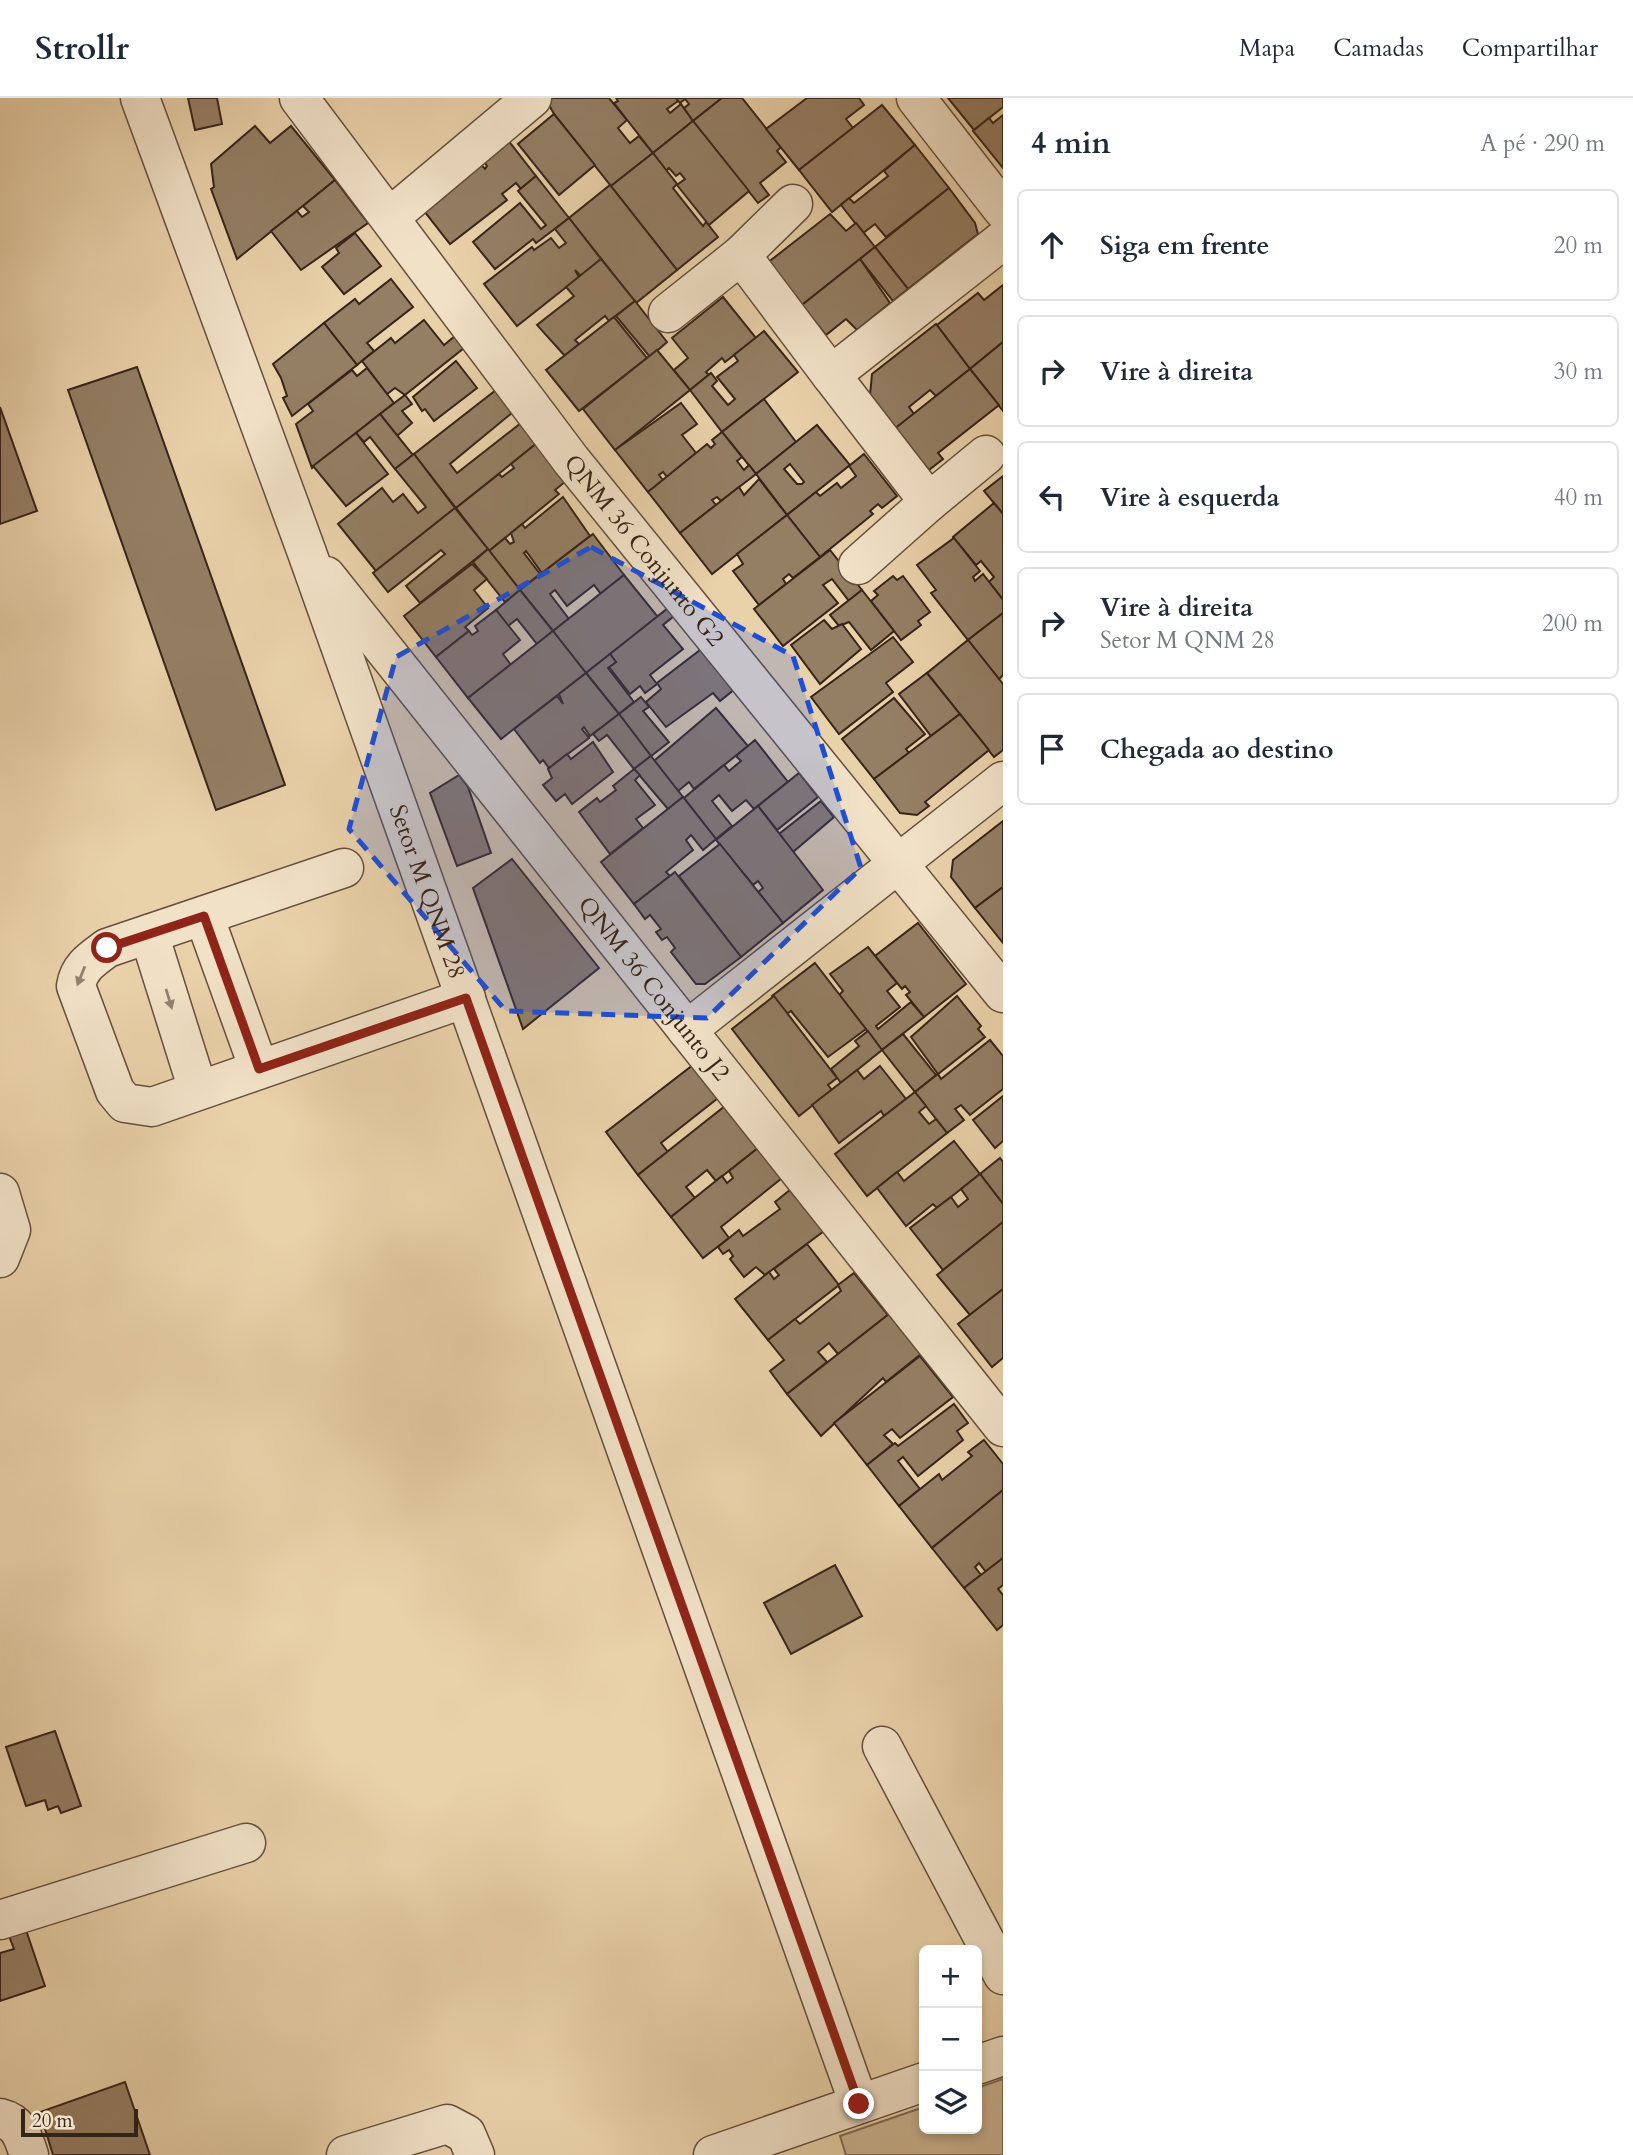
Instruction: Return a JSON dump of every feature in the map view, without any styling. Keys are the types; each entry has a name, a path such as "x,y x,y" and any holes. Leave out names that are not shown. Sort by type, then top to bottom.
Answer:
{"street":[{"name":"Setor M QNM 28","path":"140,98 306,550 859,2104"},
{"name":"QNM 36 Conjunto G2","path":"299,98 571,460 1003,993"},
{"path":"390,217 532,98"},
{"path":"916,98 1003,210"},
{"path":"668,313 741,255 793,204"},
{"path":"831,376 1003,240"},
{"path":"741,255 929,502"},
{"path":"858,565 986,454"},
{"name":"QNM 36 Conjunto J2","path":"306,550 1003,1426"},
{"path":"687,1030 1003,780"},
{"path":"344,869 107,948 88,961 78,976 76,986 114,1091 125,1103 152,1107 466,998"},
{"path":"204,916 259,1069"},
{"path":"149,934 198,1090"},
{"path":"0,1193 11,1230 0,1258"},
{"path":"882,1746 1003,1975"},
{"path":"0,1920 246,1843"},
{"path":"982,2063 1003,2056"},
{"path":"713,2155 919,2084"},
{"path":"0,2119 14,2123 29,2155"},
{"path":"346,2155 447,2124 466,2134 475,2155"}],"highlighted area":[{"path":"591,547 793,656 861,868 707,1018 506,1011 349,829 396,657"}],"shaded area":[{"path":"1003,2079 1003,2155 846,2155 840,2136 919,2109 919,2134 982,2134 982,2086"}],"building":[{"path":"188,98 217,98 222,124 195,130"},
{"path":"545,98 609,98 627,120 618,128 630,143 639,136 653,153 611,186 554,114"},
{"path":"616,98 676,98 678,101 667,109 670,113 681,104 693,121 653,153 614,103 618,101"},
{"path":"676,98 722,98 693,121 684,108 689,104 685,99 680,103"},
{"path":"722,98 742,98 781,147 777,151 786,162 760,183 769,195 758,203 693,121"},
{"path":"807,98 859,98 864,105 846,119 853,128 799,170 766,129"},
{"path":"948,98 1003,98 1003,107 974,130"},
{"path":"882,105 915,145 832,212 799,170"},
{"path":"554,114 595,165 559,195 518,144"},
{"path":"1003,115 1003,168 973,131 989,118 993,123"},
{"path":"693,121 749,191 709,225 677,185 685,179 680,173 676,176 669,168 666,171 653,153"},
{"path":"255,126 270,143 291,126 335,180 237,259 211,189 214,187 211,164"},
{"path":"504,135 536,176 521,189 516,183 502,194 507,200 450,244 421,207 475,158 485,169 487,166 479,155"},
{"path":"915,145 949,188 886,237 875,224 863,233 841,205 849,198 854,203 888,176 884,171"},
{"path":"653,153 677,184 673,188 703,226 706,222 718,237 677,270 611,186"},
{"path":"536,176 569,218 536,243 533,239 495,269 473,242 520,203 541,229 546,225 518,191"},
{"path":"335,180 368,223 301,270 271,231 297,211 302,217 309,212 303,206"},
{"path":"610,185 677,270 636,303 569,218"},
{"path":"949,188 975,223 978,234 908,289 875,247"},
{"path":"830,214 846,231 856,223 875,247 802,305 766,264"},
{"path":"569,218 601,259 581,276 575,270 579,277 517,326 484,284 532,247 534,250 551,238 559,248 566,243 555,229"},
{"path":"355,233 381,266 344,294 322,267 339,253 336,248"},
{"path":"875,247 908,289 893,301 860,259"},
{"path":"601,259 635,301 609,321 605,316 575,340 579,344 565,356 537,325 574,296 566,287"},
{"path":"860,259 890,303 857,330 846,319 826,335 802,305"},
{"path":"391,279 413,307 367,343 374,351 357,365 324,323 355,299 359,304"},
{"path":"1003,285 1003,342 970,369 937,325 978,293 984,300"},
{"path":"723,297 756,338 725,362 722,358 706,372 709,375 690,390 674,370 688,358 672,338"},
{"path":"635,301 667,342 650,357 616,316"},
{"path":"614,317 647,358 579,411 546,370"},
{"path":"424,320 444,345 455,336 464,348 405,395 395,388 387,394 362,361 391,338 395,343"},
{"path":"324,323 357,365 292,416 283,398 287,396 281,378 273,364"},
{"path":"936,324 970,369 936,396 930,390 909,407 914,414 896,428 870,395 872,374"},
{"path":"764,331 798,372 722,432 690,390 711,373 717,381 712,386 728,405 735,399 717,377 738,361 734,355"},
{"path":"1003,342 1003,411 970,369"},
{"path":"657,350 690,390 615,450 583,409"},
{"path":"456,361 477,388 434,421 425,409 422,411 413,397"},
{"path":"137,367 285,785 216,810 68,390"},
{"path":"367,368 394,403 312,468 296,424 313,411 308,404 352,370 357,376"},
{"path":"970,369 999,405 938,453 943,459 929,470 893,430"},
{"path":"496,390 513,412 450,464 457,473 521,423 537,443 456,508 414,454"},
{"path":"405,395 412,404 402,411 412,423 397,436 380,414"},
{"path":"764,399 796,442 756,474 722,432"},
{"path":"681,403 697,424 682,435 696,453 667,477 663,472 659,475 663,480 648,492 615,450"},
{"path":"0,407 37,511 0,524"},
{"path":"380,414 413,455 395,469 370,437 364,442 356,433"},
{"path":"817,425 850,465 787,515 756,474","holes":["790,464 804,482 797,484 784,469"]},
{"path":"722,432 742,457 737,461 744,470 749,465 756,474 721,501 717,497 712,500 716,505 680,533 648,492 707,444 711,448 715,444 712,440"},
{"path":"356,433 388,474 346,506 313,466"},
{"path":"537,443 567,480 555,490 559,494 489,551 456,508 499,474 502,477 514,468 511,464"},
{"path":"414,454 455,508 376,571 338,524 382,488 393,502 403,494 418,513 426,507 395,469"},
{"path":"864,454 897,496 882,508 878,504 870,511 873,514 820,557 787,515 816,492 820,496 837,483 841,488 856,476 849,466"},
{"path":"1003,476 1003,514 984,491"},
{"path":"759,479 787,515 712,574 680,533 739,487 744,495"},
{"path":"563,497 590,536 542,573 526,551 524,553 540,574 520,590 489,551 505,538 510,544 514,542 511,533 522,524 525,528"},
{"path":"994,503 1003,514 1003,600 989,582 994,577 981,561 976,565 953,537"},
{"path":"455,508 488,549 420,603 406,586 445,554 441,550 388,592 373,573"},
{"path":"787,515 820,557 793,578 789,574 783,579 786,584 759,605 733,571 743,564 737,554"},
{"path":"593,534 624,575 601,594 594,585 567,606 555,590 550,594 569,619 553,631 520,590"},
{"path":"954,538 980,571 973,577 975,581 983,574 1003,600 1003,613 968,640 931,593 936,590 917,565"},
{"path":"488,549 520,590 505,602 473,562"},
{"path":"830,550 862,590 849,601 832,579 823,585 838,603 783,646 754,609"},
{"path":"472,564 487,579 474,590 488,608 465,627 469,631 436,657 404,616"},
{"path":"624,575 658,617 586,673 553,631"},
{"path":"893,576 897,580 903,576 930,612 918,621 921,625 901,640 871,601 878,595 874,591"},
{"path":"520,590 553,631 537,644 517,619 508,626 496,610"},
{"path":"862,590 894,631 871,650 849,622 839,626 830,615"},
{"path":"668,608 674,616 663,625 683,649 650,675 657,684 645,693 640,686 630,694 609,667 616,662 610,654"},
{"path":"496,610 520,640 503,654 511,665 468,698 436,657 469,631 472,635 478,631 475,626"},
{"path":"1003,613 1003,675 999,679 968,640"},
{"path":"824,620 832,629 842,624 861,649 820,684 791,645"},
{"path":"553,631 586,673 501,739 468,698"},
{"path":"893,637 913,662 886,683 893,692 839,734 811,697"},
{"path":"968,640 1003,684 1003,750 994,757 927,673"},
{"path":"704,647 736,688 720,701 713,693 666,727 646,702 661,689 657,683"},
{"path":"610,654 616,662 608,668 634,702 619,714 586,673"},
{"path":"586,673 619,714 590,736 584,727 582,729 589,738 549,768 543,760 540,763 514,729 557,696 563,704 559,694"},
{"path":"927,673 960,714 931,736 899,694"},
{"path":"641,697 649,707 643,711 669,742 651,756 619,714"},
{"path":"894,698 925,734 906,749 909,753 874,779 842,739"},
{"path":"716,708 748,746 694,789 689,782 678,791 654,761"},
{"path":"619,714 651,756 634,769 607,735 599,741 593,734"},
{"path":"960,714 989,750 925,802 929,806 917,815 900,813 874,779"},
{"path":"755,740 788,782 754,809 746,800 732,811 719,795 712,801 732,826 716,839 684,798 724,765 729,771 741,761 736,756"},
{"path":"593,742 613,772 572,804 565,794 556,801 543,785 552,778 548,769 567,754 571,759"},
{"path":"651,756 683,797 668,809 634,769"},
{"path":"634,769 640,775 635,780 655,805 636,819 643,828 610,854 579,812 597,798 600,802 616,790 613,786"},
{"path":"799,773 818,797 777,830 758,806"},
{"path":"459,775 468,787 491,853 457,866 430,793"},
{"path":"683,797 716,839 703,850 691,835 686,840 693,850 666,872 670,876 634,904 601,862"},
{"path":"821,801 834,817 793,852 779,834"},
{"path":"758,806 823,890 783,923 758,892 763,888 758,881 753,885 716,840"},
{"path":"1003,821 1003,887 975,908 951,877 953,860"},
{"path":"720,844 783,923 741,957 679,876"},
{"path":"512,859 599,968 523,1029 473,888"},
{"path":"675,872 741,957 705,984 696,984 671,952 675,948 667,937 662,940 656,932 661,929 650,915 645,919 634,904"},
{"path":"1003,887 1003,943 975,908"},
{"path":"918,923 966,984 924,1017 906,995 910,992 905,986 902,989 875,956"},
{"path":"868,947 897,983 887,991 900,1007 876,1026 878,1029 911,1002 924,1017 882,1050 839,995 843,991 830,974"},
{"path":"815,963 866,1029 828,1057 791,1011 787,1014 772,996"},
{"path":"774,996 837,1078 828,1085 832,1090 799,1116 732,1029"},
{"path":"957,996 981,1026 978,1029 985,1037 938,1074 911,1037"},
{"path":"868,1031 882,1050 841,1083 831,1069 859,1046 855,1041"},
{"path":"903,1034 936,1075 915,1092 882,1050"},
{"path":"990,1040 1003,1056 1003,1089 970,1115 961,1105 955,1109 964,1120 947,1133 915,1092 938,1074 941,1079"},
{"path":"693,1065 718,1098 661,1143 668,1152 638,1175 606,1132"},
{"path":"880,1066 906,1099 884,1116 881,1111 839,1143 812,1105 857,1070 864,1079"},
{"path":"915,1092 926,1106 919,1112 929,1124 936,1119 947,1133 867,1196 835,1154"},
{"path":"1003,1096 1003,1141 995,1148 973,1120"},
{"path":"725,1106 758,1148 716,1181 707,1170 686,1187 695,1198 671,1217 638,1175"},
{"path":"954,1141 980,1174 937,1208 933,1204 906,1226 877,1188 897,1172 904,1181"},
{"path":"758,1148 782,1178 721,1227 729,1238 703,1258 671,1217 722,1176 727,1183 733,1178 729,1171"},
{"path":"1000,1158 1003,1162 1003,1204 980,1174"},
{"path":"980,1174 1003,1204 1003,1222 943,1270 910,1228 951,1197 958,1207 968,1199 961,1189"},
{"path":"790,1190 824,1231 765,1275 756,1267 744,1277 730,1259 733,1256 729,1250 723,1254 718,1247 739,1230 743,1236 780,1209 775,1202"},
{"path":"1003,1222 1003,1289 970,1315 937,1275"},
{"path":"807,1244 839,1285 768,1340 735,1299 769,1272 774,1279 779,1275 774,1269"},
{"path":"854,1273 888,1315 838,1354 829,1343 818,1352 827,1362 787,1394 770,1371 784,1360 768,1340 795,1319 800,1324 841,1291 838,1285"},
{"path":"1003,1289 1003,1358 992,1367 958,1324"},
{"path":"889,1314 921,1354 886,1382 883,1378 821,1436 787,1394"},
{"path":"920,1356 953,1397 900,1438 892,1429 884,1435 893,1444 867,1465 834,1423"},
{"path":"954,1404 968,1423 957,1431 963,1440 918,1476 903,1457 898,1461 920,1489 899,1506 867,1465 895,1443 898,1446"},
{"path":"984,1440 1003,1464 1003,1490 932,1548 899,1506 939,1474 942,1480 972,1456 968,1452"},
{"path":"1003,1490 1003,1558 986,1572 979,1563 975,1567 981,1575 964,1588 932,1548"},
{"path":"1003,1558 1003,1585 998,1589 1003,1595 1003,1625 997,1630 964,1588"},
{"path":"835,1565 862,1616 791,1654 764,1603"},
{"path":"55,1731 81,1806 61,1813 58,1806 48,1810 45,1800 26,1806 6,1747"},
{"path":"26,1930 45,1986 0,2001 0,1953 14,1949 9,1936"},
{"path":"125,2082 150,2155 53,2155 40,2112"}],"route":[{"path":"107,948 204,916 259,1069 466,998 859,2104"}]}
